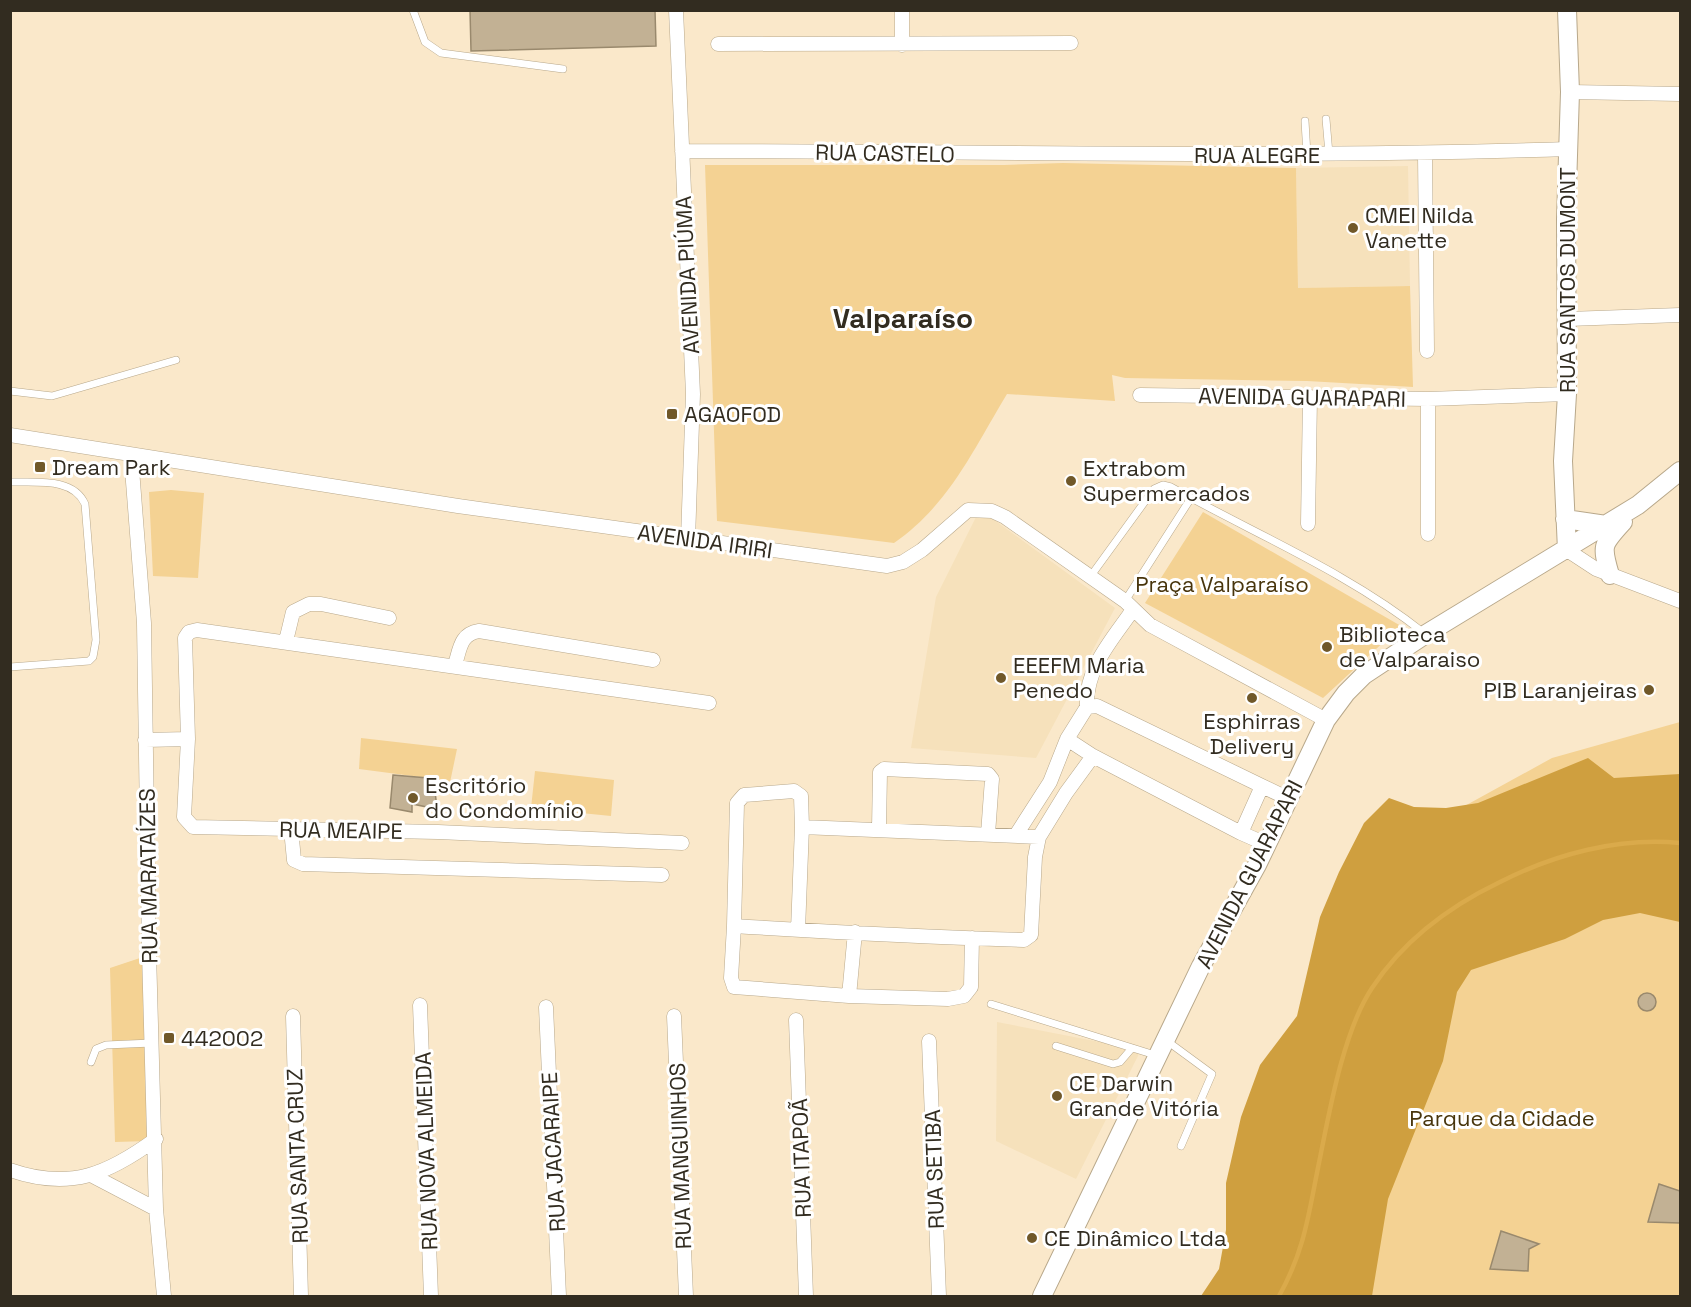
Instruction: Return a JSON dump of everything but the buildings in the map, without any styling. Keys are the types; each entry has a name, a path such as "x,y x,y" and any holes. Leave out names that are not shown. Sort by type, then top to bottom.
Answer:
{"street":[{"name":"AVENIDA PIÚMA","path":"676,10 693,394 688,539"},
{"path":"902,10 902,45"},
{"name":"RUA SANTOS DUMONT","path":"1567,10 1570,92 1566,219 1568,319 1563,461 1567,550"},
{"path":"718,44 1071,43"},
{"path":"1570,92 1680,94"},
{"name":"RUA ALEGRE","path":"1089,155 1425,154 1568,149"},
{"name":"RUA CASTELO","path":"682,151 1089,155"},
{"path":"1425,154 1427,351"},
{"path":"1568,319 1680,315"},
{"name":"AVENIDA GUARAPARI","path":"1140,395 1428,399 1567,394"},
{"path":"1308,524 1310,397"},
{"path":"1428,399 1428,534"},
{"name":"AVENIDA IRIRI","path":"10,435 131,456 688,539 886,566 903,562 922,550 968,510 980,509 1005,518 1090,577 1150,625 1326,720"},
{"name":"RUA MARATAÍZES","path":"131,456 144,623 156,1209 164,1296"},
{"path":"1610,575 1604,556 1605,541 1625,520 1629,510 1680,471"},
{"name":"AVENIDA GUARAPARI","path":"1042,1296 1201,966 1289,799 1326,720 1346,693 1364,675 1426,634 1567,550 1629,510"},
{"path":"1565,519 1606,525"},
{"path":"1567,550 1585,564 1680,601"},
{"path":"286,641 293,612 309,604 389,618"},
{"path":"1016,835 1050,782 1067,739 1086,707 1086,692 1093,668 1128,606"},
{"path":"145,740 188,739 185,638 189,632 197,630 709,703"},
{"path":"455,665 462,639 469,632 478,631 654,660"},
{"path":"1086,707 1097,706 1289,799"},
{"name":"RUA MEAIPE","path":"188,739 184,818 193,826 438,832 682,843"},
{"path":"1067,739 1093,756 1266,844"},
{"path":"734,926 972,938 1029,938 1039,837 1066,792 1093,756"},
{"path":"879,829 880,772 884,768 988,774 992,779 988,834"},
{"path":"1241,833 1262,786"},
{"path":"798,930 802,827 798,792 750,794 740,797 737,803 731,978 734,987 849,996 948,999 964,996 971,987 972,938"},
{"path":"802,827 1039,837"},
{"path":"291,829 291,855 294,860 303,864 662,875"},
{"path":"849,996 855,932"},
{"name":"RUA NOVA ALMEIDA","path":"420,1005 432,1296"},
{"name":"RUA JACARAIPE","path":"546,1007 559,1296"},
{"name":"RUA SANTA CRUZ","path":"293,1016 302,1296"},
{"name":"RUA MANGUINHOS","path":"674,1016 686,1296"},
{"name":"RUA ITAPOÃ","path":"796,1020 806,1296"},
{"name":"RUA SETIBA","path":"929,1041 939,1296"},
{"path":"10,1170 34,1178 93,1176 114,1167 156,1139"},
{"path":"93,1176 156,1209"}],"lane":[{"path":"412,10 425,42 441,53 563,69"},
{"path":"1326,118 1329,154"},
{"path":"1305,121 1308,155"},
{"path":"10,391 52,396 176,360"},
{"path":"10,482 66,485 80,492 85,504 96,640 93,657 89,661 10,667"},
{"path":"1090,577 1158,486 1172,487 1339,577 1398,612 1426,634"},
{"path":"1128,606 1191,498"},
{"path":"992,1004 1132,1048 1162,1048 1212,1074 1181,1146"},
{"path":"91,1062 96,1049 106,1045 152,1043"},
{"path":"1056,1046 1113,1064 1120,1062 1132,1048"}],"shaded area":[{"name":"CMEI Nilda Vanette","path":"1408,166 1410,286 1298,288 1296,168"},
{"name":"EEEFM Maria Penedo","path":"976,517 993,519 1115,608 1036,758 911,748 936,597"},
{"path":"1588,758 1614,778 1680,774 1680,922 1640,913 1603,920 1565,939 1471,970 1457,992 1443,1061 1388,1199 1372,1296 1201,1296 1219,1269 1226,1230 1226,1183 1241,1117 1260,1065 1297,1016 1320,917 1339,872 1364,823 1389,798 1414,807 1446,808 1478,803"},
{"name":"CE Darwin Grande Vitória","path":"997,1022 1141,1050 1076,1179 996,1141"}],"green space":[{"path":"1063,163 1296,168 1298,288 1410,286 1413,387 1307,381 1125,378 1112,375 1115,401 1007,394 971,456 945,494 930,512 894,543 717,521 705,165"},
{"path":"171,490 204,493 198,578 153,576 149,492"},
{"name":"Praça Valparaíso","path":"1203,512 1401,626 1323,698 1145,603"},
{"name":"Parque da Cidade","path":"1680,722 1680,1296 1209,1296 1461,808 1552,758"},
{"path":"361,738 457,749 448,792 427,790 428,778 359,769"},
{"path":"535,771 614,780 611,816 531,808"},
{"path":"143,957 149,1141 115,1142 110,968"}],"waterway":[{"path":"1279,1296 1295,1262 1306,1228 1333,1093 1353,1025 1372,988 1398,955 1429,926 1463,902 1543,863 1611,845 1680,843"}],"place":[{"name":"CMEI Nilda Vanette","path":"1353,228"},
{"name":"AGAOFOD","path":"672,414"},
{"name":"Dream Park","path":"40,467"},
{"name":"Extrabom Supermercados","path":"1071,481"},
{"name":"Biblioteca de Valparaiso","path":"1327,647"},
{"name":"EEEFM Maria Penedo","path":"1001,678"},
{"name":"PIB Laranjeiras","path":"1649,690"},
{"name":"Esphirras Delivery","path":"1252,698"},
{"name":"Escritório do Condomínio","path":"413,798"},
{"name":"442002","path":"169,1038"},
{"name":"CE Darwin Grande Vitória","path":"1057,1096"},
{"name":"CE Dinâmico Ltda","path":"1032,1238"}],"district":[{"name":"Valparaíso","path":"903,318"}]}
